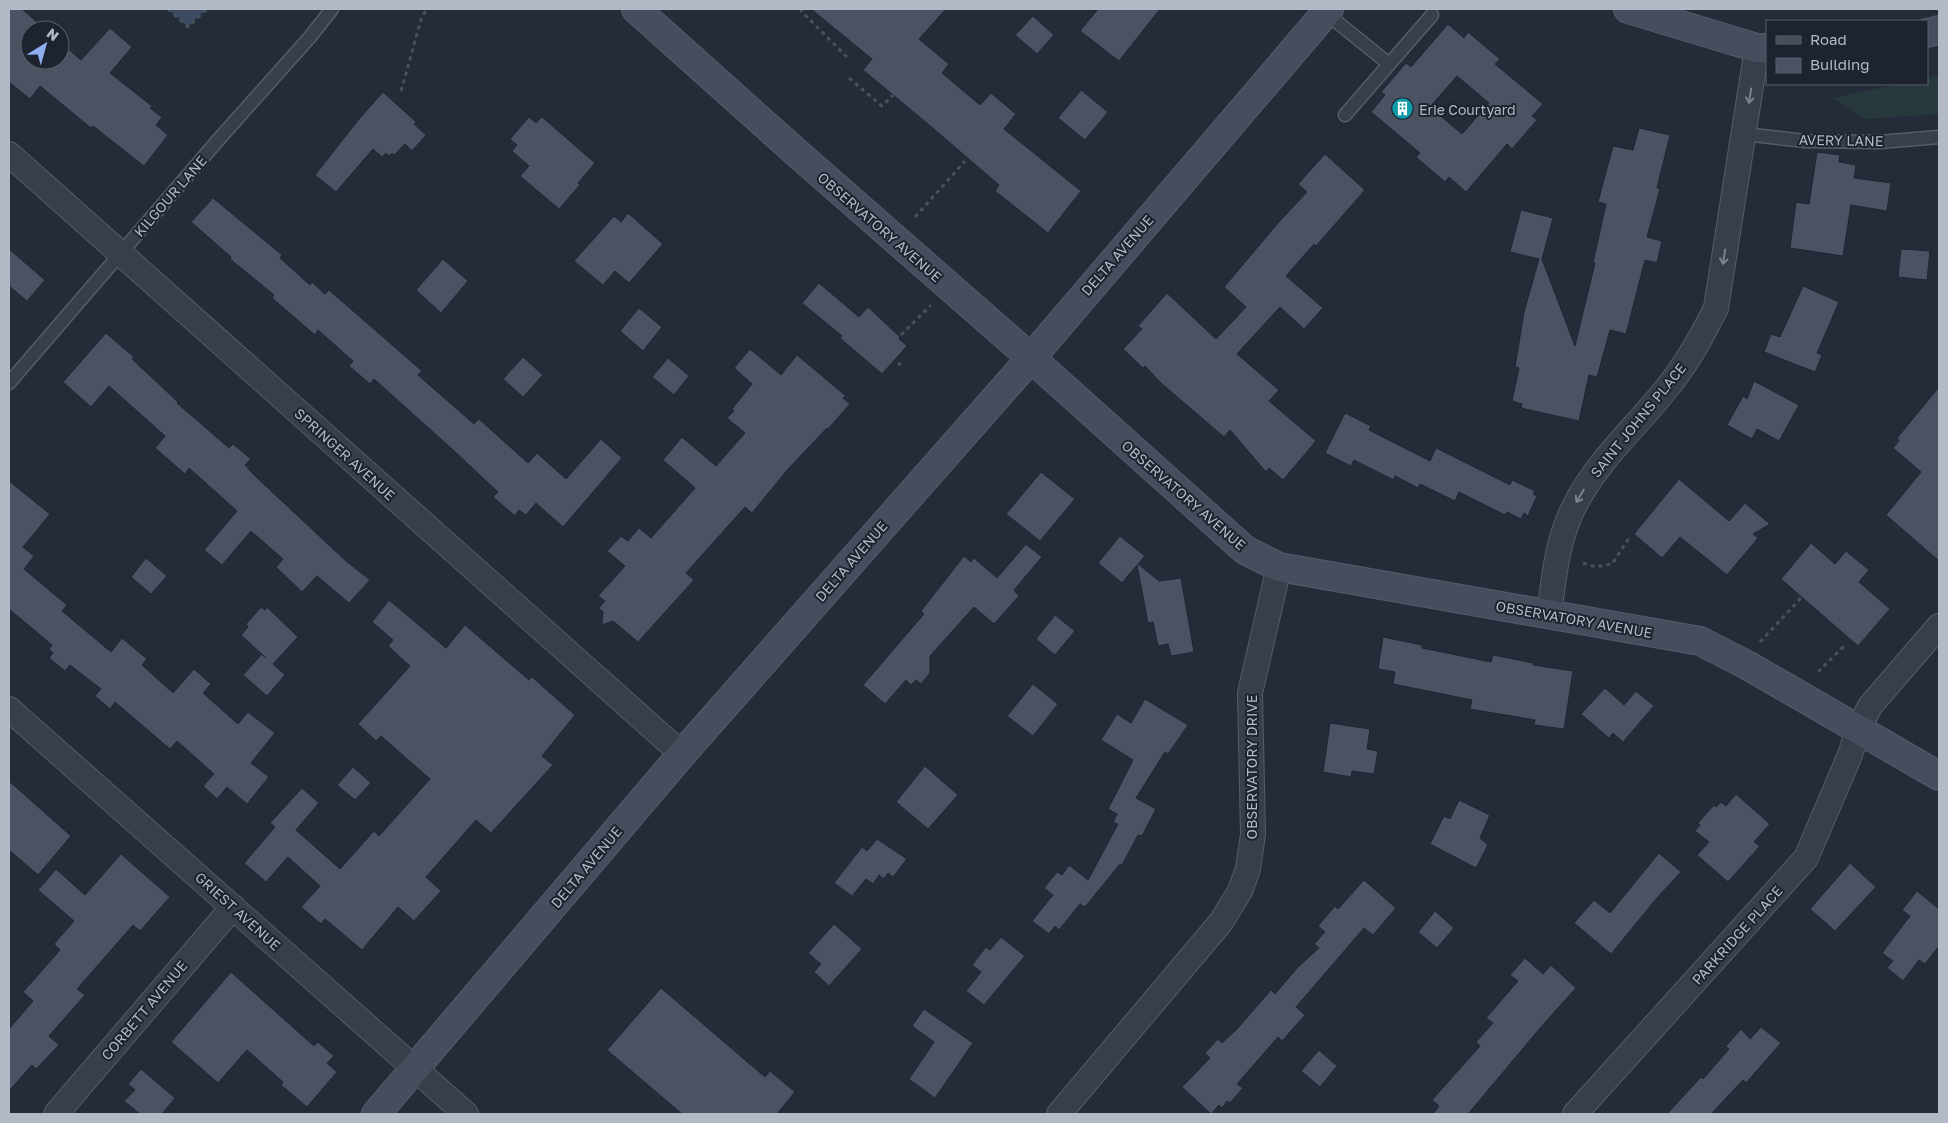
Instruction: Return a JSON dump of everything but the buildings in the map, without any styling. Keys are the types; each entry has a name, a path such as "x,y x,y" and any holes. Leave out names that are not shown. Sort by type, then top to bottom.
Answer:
{"street":[{"name":"OBSERVATORY AVENUE","path":"636,9 1245,550 1279,567 1700,640 1747,665 1939,776"},
{"path":"1628,9 1762,48"},
{"name":"DELTA AVENUE","path":"376,1114 682,754 1031,358 1328,11"},
{"name":"SAINT JOHNS PLACE","path":"1549,615 1560,544 1574,505 1594,473 1667,388 1698,344 1716,308 1744,134 1762,48"},
{"name":"SPRINGER AVENUE","path":"9,154 682,754"},
{"name":"OBSERVATORY DRIVE","path":"1059,1114 1221,922 1240,891 1248,869 1253,834 1250,693 1279,567"},
{"name":"PARKRIDGE PLACE","path":"1575,1114 1806,858 1850,755 1858,730 1870,706 1939,626"},
{"name":"GRIEST AVENUE","path":"12,720 233,908 466,1114"},
{"name":"CORBETT AVENUE","path":"56,1114 233,908"}],"lane":[{"name":"KILGOUR LANE","path":"9,383 219,139 310,37 332,9"},
{"path":"1328,11 1389,64"},
{"path":"1345,115 1432,15"},
{"name":"AVERY LANE","path":"1744,134 1814,141 1880,142 1939,137"}],"path":[{"path":"168,9 188,27 205,9"},
{"path":"401,91 422,16 427,9"},
{"path":"803,9 801,11 847,57"},
{"path":"850,78 882,106 893,95"},
{"path":"915,217 966,161"},
{"path":"901,335 920,317"},
{"path":"898,363 902,366"},
{"path":"1583,562 1596,567 1612,564 1629,538"},
{"path":"1747,665 1762,639 1802,596"},
{"path":"1818,672 1845,645"}],"shaded area":[{"path":"1939,75 1939,114 1864,119 1834,98 1894,85 1928,85 1928,78"}],"water":[{"path":"168,9 204,9 205,10 188,27"}],"place":[{"name":"Erie Courtyard","path":"1403,109"}]}
